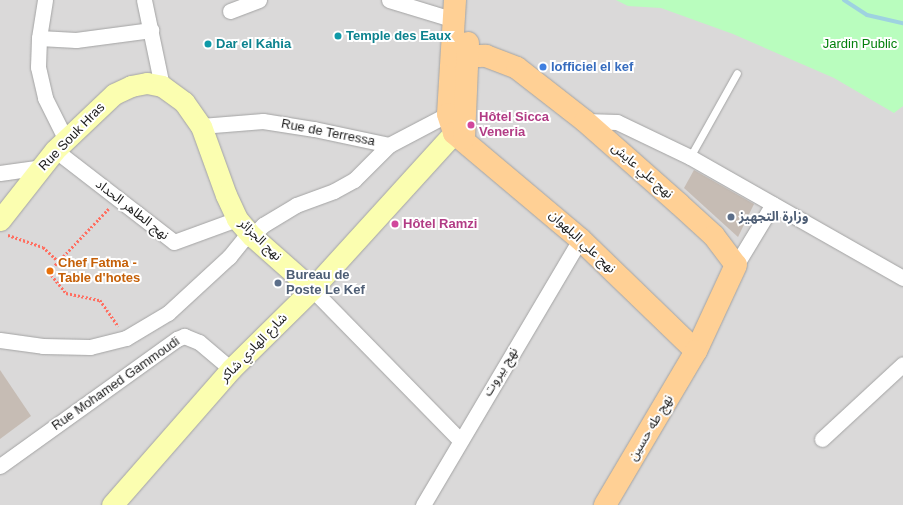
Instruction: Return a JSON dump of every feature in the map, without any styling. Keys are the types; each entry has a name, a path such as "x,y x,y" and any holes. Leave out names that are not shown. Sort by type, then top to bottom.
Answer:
{"main road":[{"path":"458,127 460,57 469,0"},
{"path":"455,10 460,57"},
{"name":"نهج علي عايش","path":"460,57 497,58 517,68 585,121 714,236 736,265"},
{"name":"Rue Souk Hras","path":"0,220 61,145 114,94 136,85 147,83 162,86"},
{"name":"نهج الجزائر","path":"162,86 184,102 201,126 226,196 246,229 312,290"},
{"name":"نهج علي البلهوان","path":"458,127 580,239 696,351"},
{"name":"شارع الهادي شاكر","path":"112,505 231,369 312,290 458,127"},
{"path":"696,351 736,265"},
{"name":"نهج طه حسين","path":"605,505 696,351"}],"street":[{"path":"45,0 39,38 38,66 45,98 61,145"},
{"path":"144,0 162,86"},
{"path":"230,11 260,0"},
{"path":"389,0 455,10"},
{"path":"39,38 76,40 151,30"},
{"name":"Rue de Terressa","path":"201,126 263,121 314,129 389,145 458,127"},
{"path":"585,121 617,122 690,157 903,278"},
{"name":"نهج الطاهر الحداد","path":"61,145 118,200 136,210 174,242 246,229"},
{"path":"0,340 43,346 90,347 126,338 168,313 229,257 246,229 263,225 296,205 334,191 354,180 389,145"},
{"path":"0,173 42,167"},
{"path":"736,265 773,204"},
{"name":"نهج بيروت","path":"423,505 580,239"},
{"name":"نهج الجزائر","path":"312,290 460,440"},
{"name":"Rue Mohamed Gammoudi","path":"0,466 177,338 184,336 199,342 231,369"},
{"path":"822,439 903,364"}],"lane":[{"path":"690,157 737,73"}],"path":[{"path":"118,200 49,272 66,293 100,300 126,338"},
{"path":"0,232 42,247 59,262"}],"shaded area":[{"path":"0,0 903,0 903,505 0,505"}],"green space":[{"name":"Jardin Public","path":"616,0 903,0 903,106 894,113 834,78 733,34 661,8 628,6"}],"building":[{"name":"وزارة التجهيز","path":"694,170 754,204 738,237 684,188"},
{"path":"0,370 31,416 0,439"}],"waterway":[{"path":"844,0 867,15 903,23"}],"place":[{"name":"Temple des Eaux","path":"338,36"},
{"name":"Dar el Kahia","path":"208,44"},
{"name":"lofficiel el kef","path":"543,67"},
{"name":"Hôtel Sicca Veneria","path":"471,125"},
{"name":"وزارة التجهيز","path":"731,217"},
{"name":"Hôtel Ramzi","path":"395,224"},
{"name":"Chef Fatma - Table d'hotes","path":"50,271"},
{"name":"Bureau de Poste Le Kef","path":"278,283"}]}
